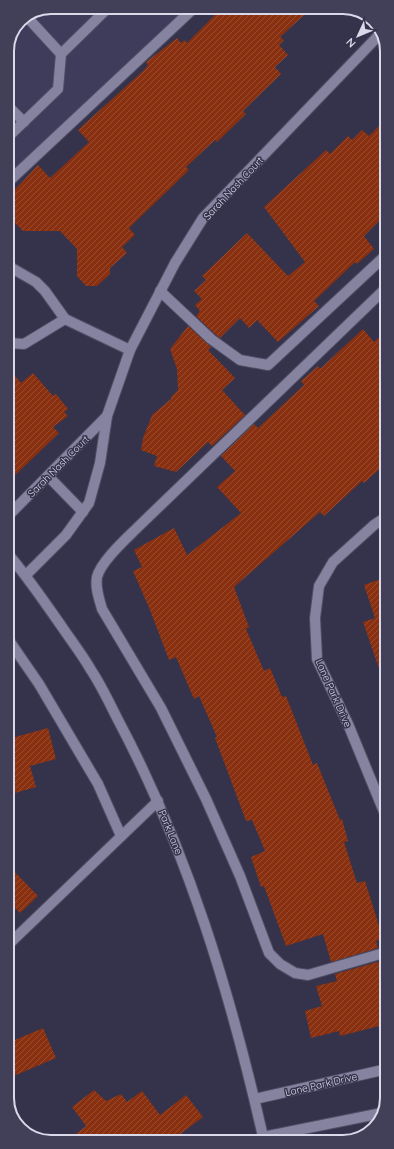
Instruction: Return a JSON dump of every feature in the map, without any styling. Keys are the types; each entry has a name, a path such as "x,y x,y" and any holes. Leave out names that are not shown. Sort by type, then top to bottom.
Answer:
{"street":[{"path":"14,131 58,89 61,54 103,14"},
{"path":"14,176 188,14"},
{"path":"30,20 61,54"},
{"name":"Sarah Nash Court","path":"26,575 66,535 89,503 100,463 107,416 130,350 175,263 203,218 377,38"},
{"path":"14,112 24,122"},
{"path":"160,291 211,339 240,360 268,365 380,261"},
{"path":"14,269 36,282 45,291 65,320 130,350"},
{"path":"380,294 139,526 101,568 97,578 97,591 102,608 162,708 206,799 240,876 269,953 280,964 295,973 308,975 380,954"},
{"path":"14,343 24,344 65,320"},
{"name":"Sarah Nash Court","path":"14,510 107,416"},
{"path":"48,476 83,512"},
{"name":"Lane Park Drive","path":"380,521 333,562 320,586 315,618 317,659 348,724 380,802"},
{"name":"Park Lane","path":"14,561 26,575 91,670 143,766 191,882 221,971 263,1135"},
{"path":"14,648 38,684 98,784 122,836"},
{"path":"14,939 158,801"},
{"name":"Lane Park Drive","path":"255,1099 380,1071"},
{"path":"282,1135 376,1114"}],"shaded area":[{"path":"51,14 194,14 14,183 14,51 15,43 20,30 30,20 43,15"}],"building":[{"path":"216,14 305,14 280,37 284,40 279,45 288,55 275,67 281,74 243,111 246,114 217,142 215,140 186,167 189,170 129,228 135,235 122,247 127,253 110,268 110,274 97,286 86,286 77,276 77,249 60,231 23,231 14,222 14,191 38,165 50,178 89,142 78,130 144,70 148,65 146,62 177,38 181,43 185,40 187,43"},
{"path":"380,125 380,220 364,236 374,249 357,264 355,262 314,301 319,306 278,342 257,320 249,328 240,318 220,338 196,316 200,311 195,305 202,299 194,291 206,280 202,276 247,233 288,276 305,262 264,207 326,150 330,154 348,136 352,140 362,130 369,136"},
{"path":"188,326 211,347 208,350 235,378 222,390 245,415 212,446 208,442 176,472 154,466 157,456 141,450 143,438 152,415 171,399 171,397 178,390 177,369 170,349"},
{"path":"363,329 374,342 380,336 380,468 364,483 362,481 324,516 320,512 234,587 249,627 246,629 264,671 270,668 282,697 286,696 313,765 317,763 340,820 342,819 348,841 344,842 357,883 365,881 380,929 380,940 376,941 378,948 331,962 323,934 286,946 264,886 261,887 251,857 265,851 252,820 246,821 215,738 217,737 199,696 194,699 176,657 169,660 133,571 142,567 134,550 174,528 187,555 241,513 217,487 235,471 221,456 254,424 258,428 304,385 301,381 318,366 320,369"},
{"path":"33,373 53,396 56,394 68,409 64,412 68,416 53,427 59,433 14,476 14,374 21,383"},
{"path":"380,579 380,671 363,622 375,618 364,585"},
{"path":"48,728 56,759 30,766 36,787 14,793 14,737"},
{"path":"14,871 38,896 20,913 14,907"},
{"path":"380,961 380,1026 340,1036 339,1031 311,1038 305,1011 322,1006 316,986 337,981 335,974"},
{"path":"43,1028 56,1058 14,1076 14,1040"},
{"path":"94,1090 106,1101 121,1094 127,1102 142,1091 160,1115 186,1095 203,1117 179,1135 75,1135 86,1126 72,1107"}]}
